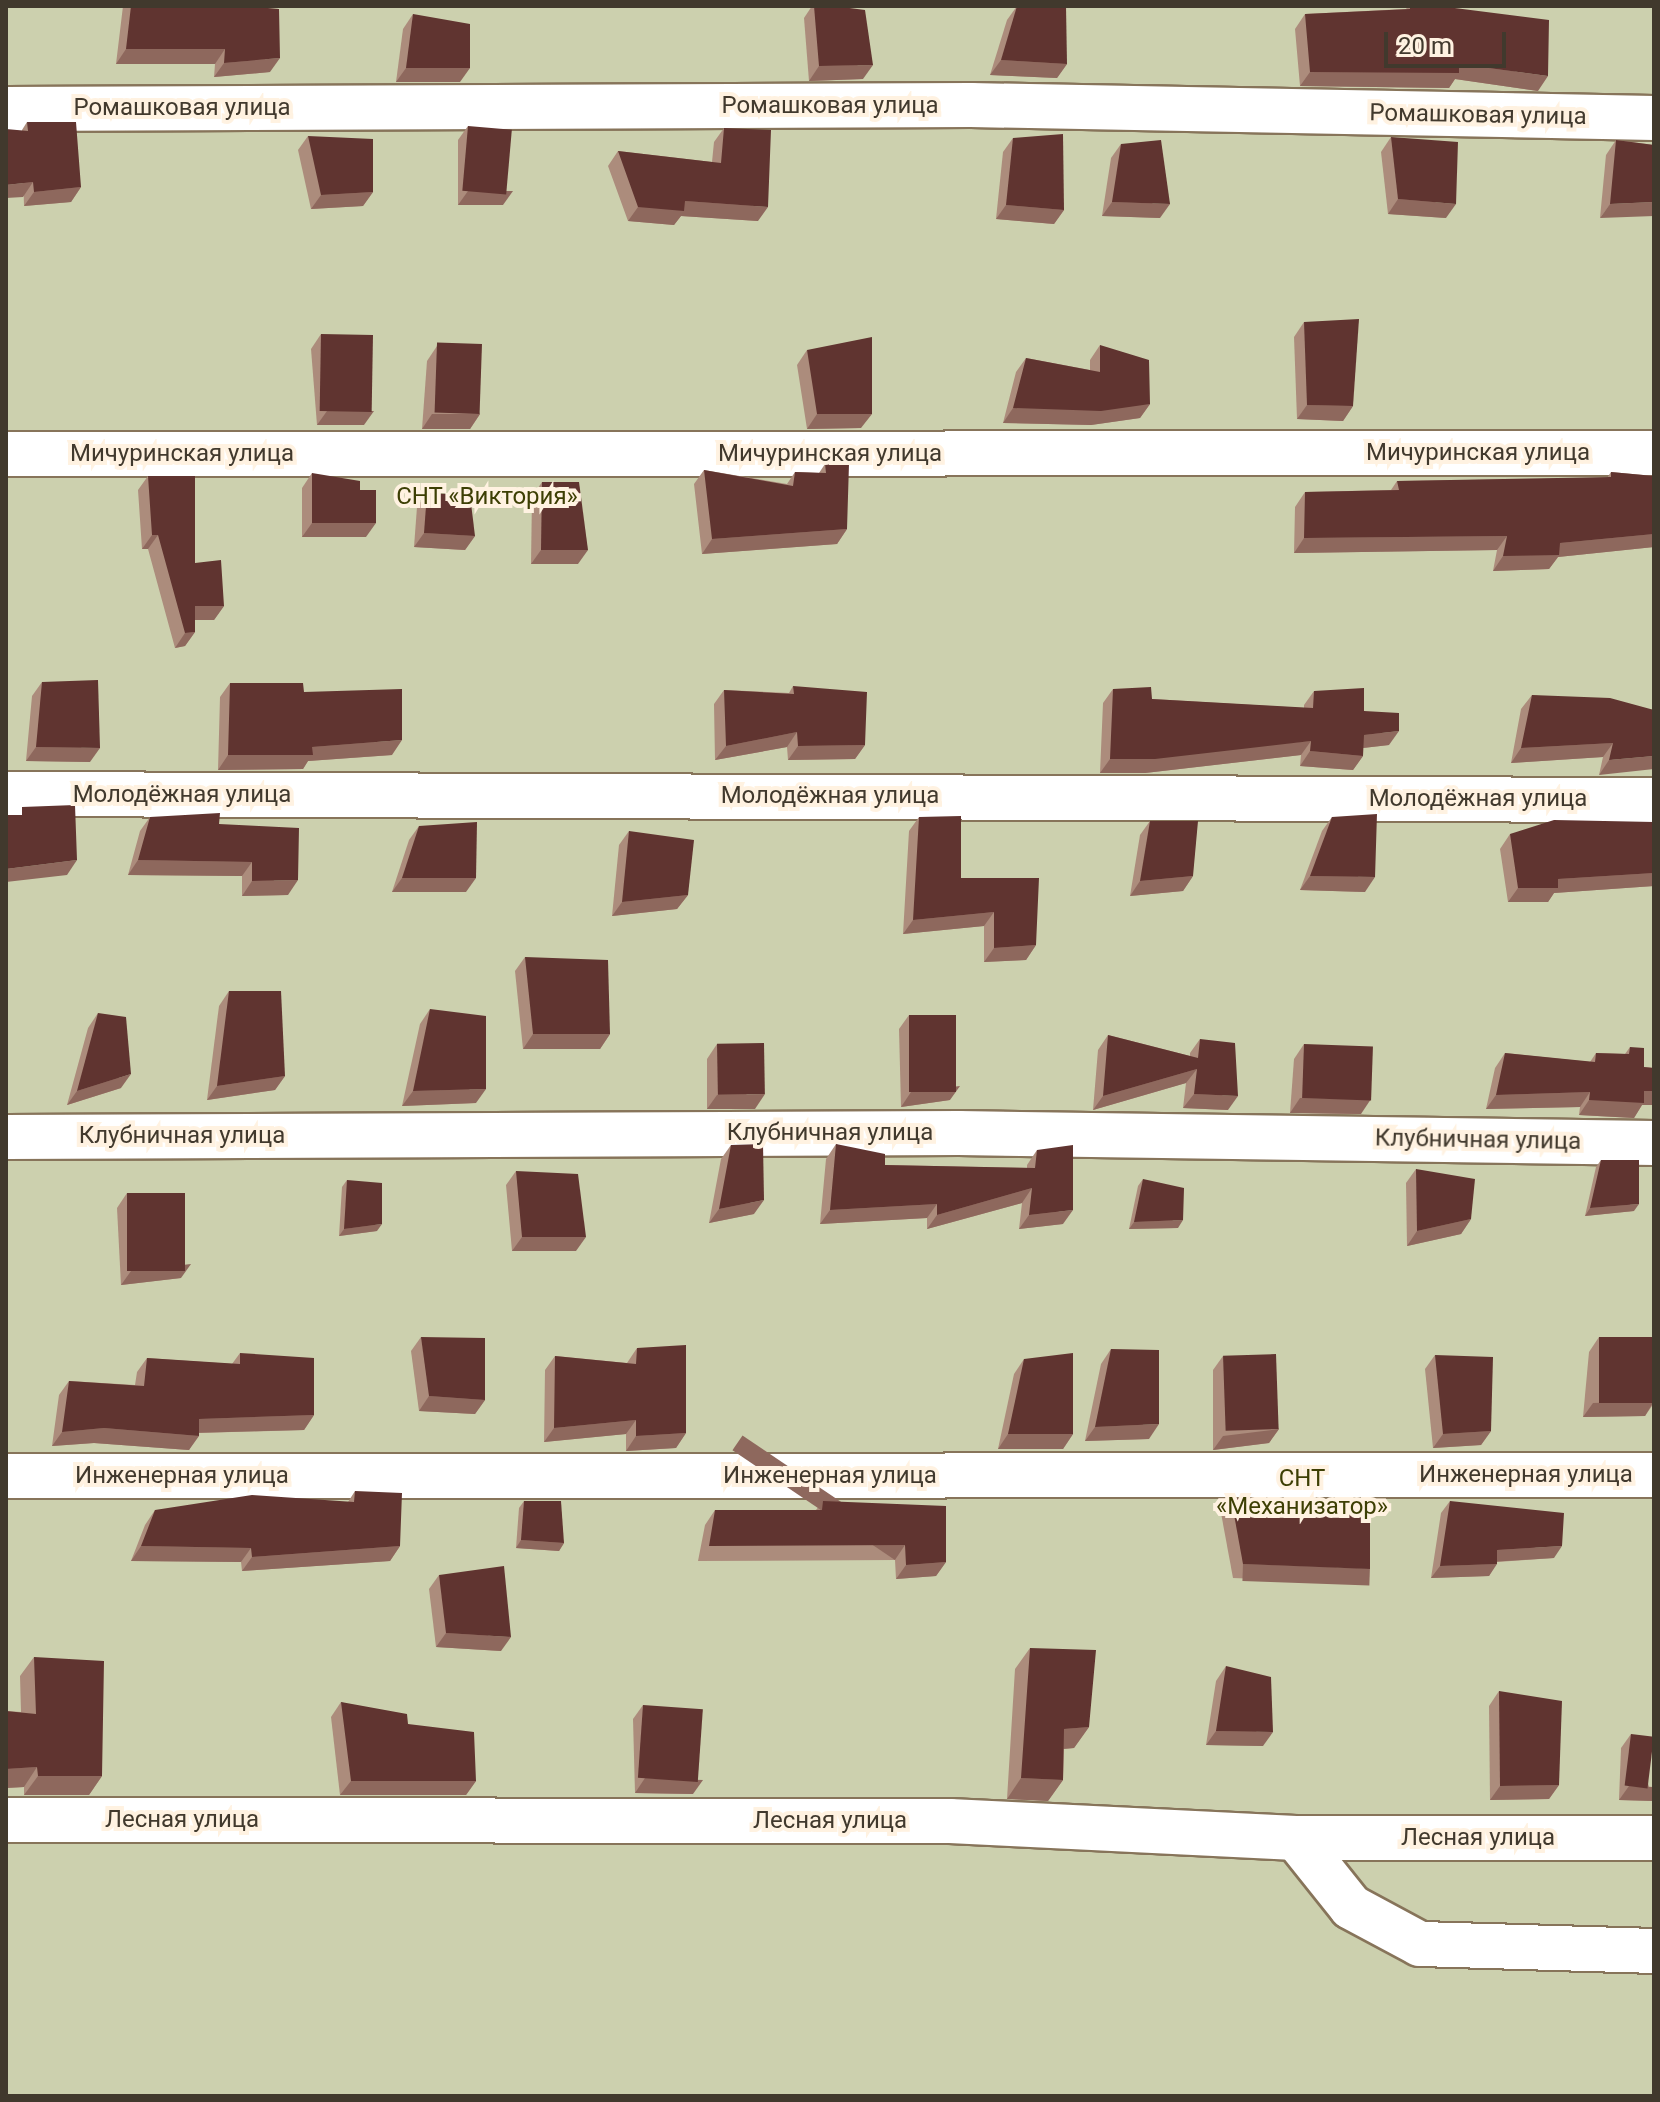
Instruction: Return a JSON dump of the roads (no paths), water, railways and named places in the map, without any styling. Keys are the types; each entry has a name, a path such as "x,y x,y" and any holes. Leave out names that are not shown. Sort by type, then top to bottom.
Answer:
{"street":[{"name":"Ромашковая улица","path":"6,109 971,105 1654,118"},
{"name":"Мичуринская улица","path":"6,454 1654,453"},
{"name":"Молодёжная улица","path":"6,794 1654,800"},
{"name":"Клубничная улица","path":"6,1137 959,1133 1654,1143"},
{"name":"Инженерная улица","path":"6,1476 1654,1475"},
{"name":"Лесная улица","path":"6,1820 950,1821 1296,1838 1654,1838"},
{"path":"1296,1838 1351,1907 1420,1944 1654,1951"}],"park label":[{"name":"СНТ «Виктория»","path":"487,497"},
{"name":"СНТ «Механизатор»","path":"1302,1493"}]}
